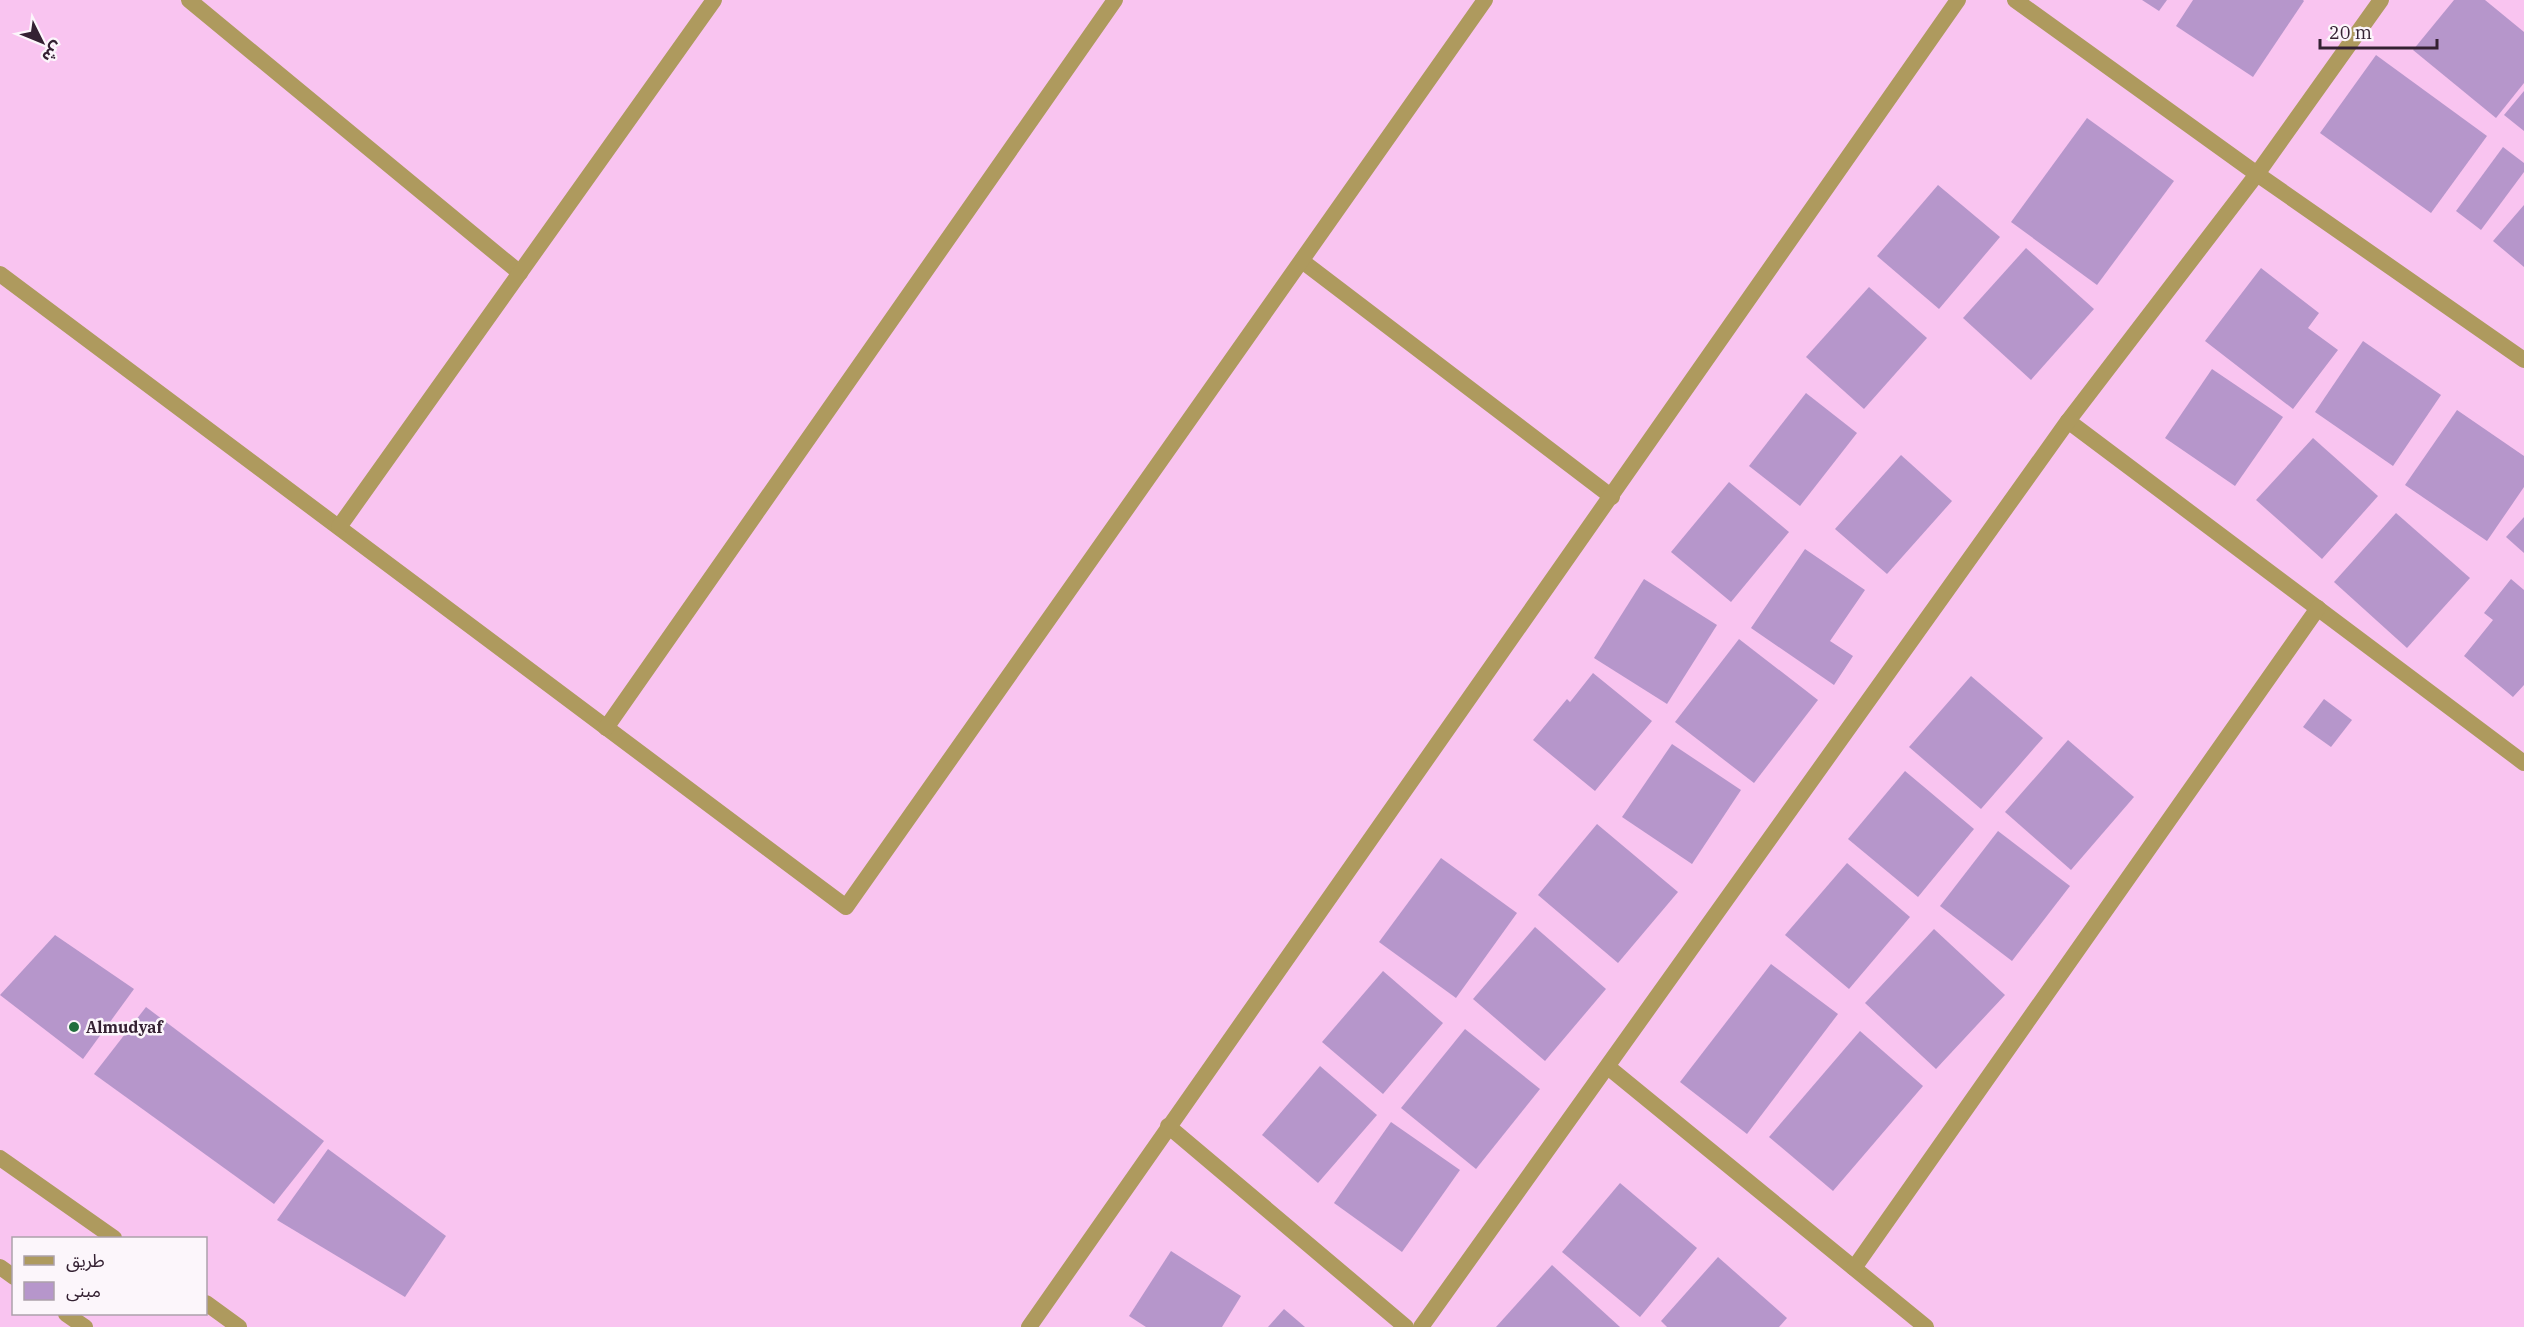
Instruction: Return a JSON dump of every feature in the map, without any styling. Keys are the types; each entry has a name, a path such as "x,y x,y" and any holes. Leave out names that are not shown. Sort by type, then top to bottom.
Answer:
{"street":[{"path":"189,0 520,273"},
{"path":"339,527 714,0"},
{"path":"606,728 1115,0"},
{"path":"0,274 846,907 1485,0"},
{"path":"1029,1327 1959,0"},
{"path":"2015,0 2257,174 2524,360"},
{"path":"1421,1327 2068,421 2257,174 2381,0"},
{"path":"1302,261 1612,497"},
{"path":"2068,421 2524,763"},
{"path":"1854,1268 2318,608"},
{"path":"1608,1067 1926,1327"},
{"path":"1168,1126 1406,1327"},
{"path":"0,1158 111,1237"},
{"path":"207,1304 239,1327"},
{"path":"67,1315 85,1327"}],"building":[{"path":"2142,0 2167,0 2159,11"},
{"path":"2193,0 2304,1 2253,77 2176,26"},
{"path":"2454,0 2485,0 2524,32 2524,83 2496,118 2413,50"},
{"path":"2376,55 2487,136 2431,213 2320,133"},
{"path":"2524,91 2524,131 2504,115"},
{"path":"2087,118 2174,181 2097,285 2011,222"},
{"path":"2503,147 2524,163 2524,172 2481,230 2456,211"},
{"path":"1938,185 2000,237 1939,309 1877,256"},
{"path":"2524,205 2524,267 2493,241"},
{"path":"2026,248 2094,309 2031,380 1963,318"},
{"path":"2261,268 2319,313 2308,328 2338,350 2293,409 2205,341"},
{"path":"1869,287 1927,338 1864,409 1806,357"},
{"path":"2363,341 2441,395 2393,466 2315,412"},
{"path":"2212,369 2283,417 2235,486 2165,438"},
{"path":"1806,393 1857,433 1800,506 1749,466"},
{"path":"2457,410 2524,456 2524,487 2487,541 2405,485"},
{"path":"2313,438 2378,496 2322,559 2256,500"},
{"path":"1901,455 1952,501 1887,574 1835,529"},
{"path":"1729,482 1789,532 1731,602 1671,552"},
{"path":"2396,513 2470,578 2407,648 2334,582"},
{"path":"2524,517 2524,553 2506,537"},
{"path":"1805,549 1865,590 1830,641 1853,656 1834,685 1751,628"},
{"path":"1644,579 1717,625 1667,704 1594,658"},
{"path":"2511,579 2524,590 2524,685 2513,697 2464,656 2493,620 2484,613"},
{"path":"1739,639 1818,700 1754,783 1675,722"},
{"path":"1593,673 1652,721 1595,791 1533,740 1567,699 1570,702"},
{"path":"1971,676 2043,738 1981,809 1909,747"},
{"path":"2324,699 2352,720 2331,747 2303,727"},
{"path":"2068,740 2134,797 2071,870 2005,812"},
{"path":"1672,744 1741,790 1692,864 1622,817"},
{"path":"1905,771 1974,829 1918,897 1848,839"},
{"path":"1597,824 1678,892 1618,963 1538,895"},
{"path":"1998,831 2070,886 2012,961 1940,906"},
{"path":"1441,858 1517,913 1456,998 1379,942"},
{"path":"1847,863 1910,917 1849,989 1785,935"},
{"path":"1535,927 1606,989 1545,1061 1473,999"},
{"path":"1934,929 2005,995 1936,1069 1865,1003"},
{"name":"Almudyaf","path":"55,935 134,989 83,1059 0,995"},
{"path":"1771,964 1838,1014 1747,1134 1680,1082"},
{"path":"1383,971 1443,1023 1383,1094 1322,1042"},
{"path":"146,1007 324,1141 274,1204 94,1074"},
{"path":"1465,1029 1540,1089 1476,1169 1401,1108"},
{"path":"1860,1031 1923,1086 1833,1191 1769,1137"},
{"path":"1320,1066 1377,1115 1318,1183 1262,1135"},
{"path":"1391,1122 1460,1170 1402,1252 1334,1203"},
{"path":"328,1149 446,1236 405,1297 277,1220"},
{"path":"1620,1183 1697,1248 1640,1317 1562,1252"},
{"path":"1171,1251 1241,1296 1222,1327 1146,1327 1129,1316"},
{"path":"1718,1257 1787,1318 1779,1327 1667,1327 1661,1321"},
{"path":"1552,1265 1620,1327 1496,1327"},
{"path":"1284,1309 1305,1327 1268,1327"}],"place":[{"name":"Almudyaf","path":"74,1027"}]}
